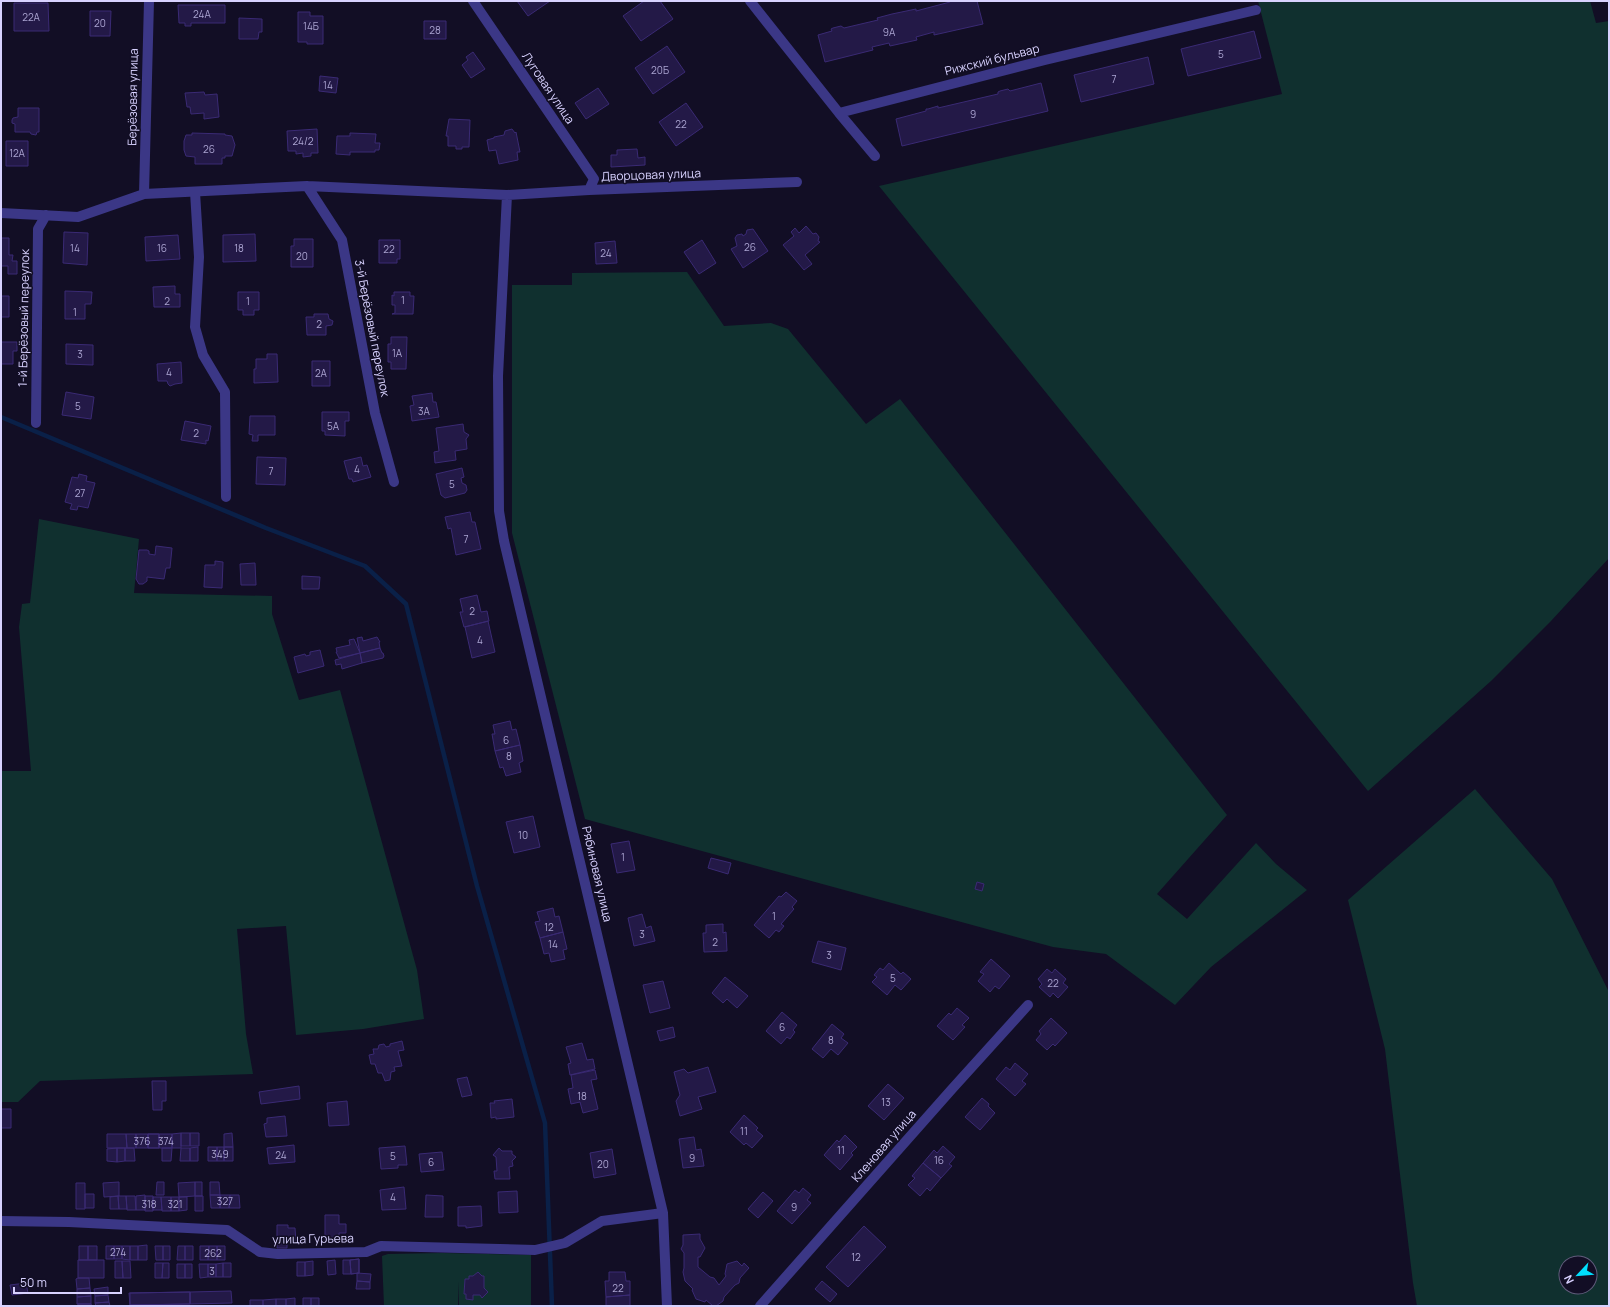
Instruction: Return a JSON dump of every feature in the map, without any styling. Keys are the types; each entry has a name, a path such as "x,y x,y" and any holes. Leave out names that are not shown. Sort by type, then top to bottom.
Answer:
{"street":[{"name":"Берёзовая улица","path":"144,194 148,1"},
{"name":"Луговая улица","path":"473,1 594,179 589,190"},
{"path":"750,1 875,156"},
{"name":"Рижский бульвар","path":"839,113 1052,58 1256,10"},
{"name":"Дворцовая улица","path":"307,186 507,195 589,190 796,182"},
{"path":"1,213 78,217 144,194 307,186"},
{"name":"3-й Берёзовый переулок","path":"307,186 342,240 374,413 394,482"},
{"path":"196,192 199,258 195,327 203,356 225,392 226,497"},
{"name":"Рябиновая улица","path":"507,195 498,376 499,511 504,541 663,1213 667,1306"},
{"name":"1-й Берёзовый переулок","path":"36,423 38,229 46,215"},
{"name":"Кленовая улица","path":"760,1306 952,1088 1028,1005"},
{"name":"улица Гурьева","path":"1,1221 69,1222 227,1230 260,1252 278,1254 366,1252 382,1246 535,1250 565,1244 602,1221 663,1213"}],"green space":[{"path":"1258,1 1590,1 1596,23 1609,21 1609,558 1551,621 1491,681 1368,791 879,186 1282,94"},
{"path":"687,272 724,326 771,323 788,329 866,424 900,399 1227,815 1157,894 1187,919 1256,843 1276,864 1307,890 1211,967 1175,1005 1106,954 1053,947 585,819 512,533 512,285 572,285 572,273"},
{"path":"39,519 139,539 134,593 272,596 272,614 299,700 340,690 417,970 424,1019 363,1029 296,1035 286,926 237,929 246,1034 253,1074 40,1081 18,1102 1,1102 1,771 31,771 19,627 22,604 30,603"},
{"path":"1475,789 1552,879 1609,992 1609,1306 1417,1306 1385,1049 1348,900"},
{"path":"442,1253 531,1255 531,1306 459,1306 458,1281 458,1306 384,1306 382,1256 388,1254"}],"building":[{"path":"517,1 550,1 528,16"},
{"path":"644,1 660,1 673,19 641,41 623,16"},
{"path":"950,1 977,1 983,24 934,35 934,32 916,37 917,40 890,46 889,43 872,47 873,50 825,62 818,35 832,31 831,29 833,28 841,26 844,28 878,20 877,18 892,14 916,9 916,11"},
{"path":"14,3 48,3 49,31 14,31"},
{"path":"178,5 225,5 225,23 191,23 191,26 185,26 185,23 179,23"},
{"path":"90,11 111,11 110,36 90,36"},
{"path":"298,12 310,12 310,16 323,16 323,44 307,44 307,42 298,42"},
{"path":"239,18 262,19 262,32 259,32 258,39 239,39"},
{"path":"424,21 446,21 446,39 424,39"},
{"path":"1254,31 1261,58 1188,76 1181,49"},
{"path":"667,46 685,72 653,94 635,68"},
{"path":"473,52 485,69 471,78 462,65 468,60 466,57"},
{"path":"1148,57 1154,84 1081,102 1074,75"},
{"path":"320,76 338,78 336,93 319,91"},
{"path":"1041,83 1048,111 902,146 896,119 926,111 926,109 938,106 938,108 998,94 1000,91 1008,89 1010,91"},
{"path":"598,88 609,104 586,119 575,103"},
{"path":"204,92 205,95 217,94 219,117 204,119 204,113 191,114 190,107 187,107 185,93"},
{"path":"686,103 703,127 676,146 659,122"},
{"path":"18,108 39,108 39,132 37,132 36,135 31,134 30,132 15,132 15,124 12,123 12,120 13,118 18,117"},
{"path":"449,119 470,120 469,147 456,149 456,146 448,146 448,136 446,136"},
{"path":"317,129 318,153 311,153 311,156 303,157 303,153 296,154 296,151 288,151 287,131"},
{"path":"512,129 515,133 516,132 520,152 517,152 518,160 499,164 496,150 489,151 487,140 504,135 505,131"},
{"path":"192,133 225,134 232,136 235,145 232,156 225,156 225,158 222,158 222,164 195,164 195,157 186,156 184,150 186,135 192,135"},
{"path":"350,133 376,134 375,143 380,143 379,150 375,150 375,152 350,152 350,155 336,154 337,136 350,136"},
{"path":"6,141 28,141 28,166 6,166"},
{"path":"637,149 638,158 645,157 645,165 611,167 611,155 617,155 617,150"},
{"path":"806,226 813,234 816,233 819,237 818,241 820,242 805,255 812,264 804,270 783,245 794,236 791,232 795,228 799,233"},
{"path":"753,229 768,251 743,268 731,249 737,246 735,238 737,235 742,234 743,236 746,234 747,230"},
{"path":"64,232 88,233 87,265 63,263"},
{"path":"255,234 256,261 223,262 223,235"},
{"path":"178,235 180,259 146,261 145,237"},
{"path":"1,238 9,238 9,255 13,255 12,261 17,261 17,274 8,274 8,266 1,266"},
{"path":"294,239 313,239 313,267 291,267 291,246 294,246"},
{"path":"379,240 400,240 400,259 397,259 397,263 379,263"},
{"path":"702,240 716,263 699,274 684,252"},
{"path":"615,241 617,263 596,264 595,243"},
{"path":"175,286 175,294 180,294 180,307 154,307 153,287"},
{"path":"65,291 92,292 91,304 85,304 85,319 65,319"},
{"path":"238,292 259,292 259,310 254,310 254,315 243,315 243,310 238,310"},
{"path":"394,292 410,292 410,296 414,296 413,314 392,314 395,313 395,305 392,305 392,295 394,296"},
{"path":"1,296 9,296 9,317 1,317"},
{"path":"314,314 328,314 329,319 333,321 332,325 326,326 326,335 307,335 306,317 314,317"},
{"path":"391,337 407,337 406,369 391,369 391,362 388,362 388,344 391,344"},
{"path":"1,342 17,342 17,351 13,351 13,364 1,364"},
{"path":"66,344 93,345 93,365 66,364"},
{"path":"267,354 277,354 278,382 254,383 256,359 267,359"},
{"path":"312,361 330,361 330,386 312,386"},
{"path":"181,362 182,383 170,386 167,381 158,381 157,364"},
{"path":"66,392 94,397 91,419 62,415"},
{"path":"432,393 433,402 436,402 439,417 412,421 410,406 414,405 412,396"},
{"path":"322,412 349,412 349,421 345,421 345,436 325,435 325,431 322,431"},
{"path":"250,416 275,416 275,435 258,435 258,441 252,441 253,435 249,434"},
{"path":"185,421 211,426 206,444 181,440"},
{"path":"463,424 464,432 469,435 466,439 467,449 455,451 456,460 435,463 434,452 439,451 436,428"},
{"path":"257,457 286,458 285,485 256,484"},
{"path":"361,457 363,466 367,465 371,477 353,482 352,479 349,479 344,461"},
{"path":"462,468 464,477 461,478 462,483 466,485 467,490 465,493 445,498 441,495 436,474"},
{"path":"79,474 87,476 86,481 95,483 88,508 78,506 77,510 70,509 72,504 65,502 72,477 78,478"},
{"path":"470,512 472,522 475,522 481,549 456,555 451,528 448,529 445,517"},
{"path":"156,546 172,548 170,568 166,568 164,579 147,577 147,581 143,584 139,584 136,579 139,550 147,550 149,551 149,554 155,555"},
{"path":"215,561 223,562 222,588 204,587 205,565 215,565"},
{"path":"255,563 256,585 241,585 240,564"},
{"path":"302,576 320,577 319,589 302,589"},
{"path":"477,595 481,612 487,611 489,621 464,627 460,612 463,612 460,599"},
{"path":"488,621 495,652 472,658 465,627"},
{"path":"362,637 363,641 377,637 380,642 380,648 360,653 357,638"},
{"path":"354,639 360,653 339,658 336,648 350,645 349,640"},
{"path":"380,648 384,656 383,658 362,663 360,653"},
{"path":"320,650 324,666 298,673 294,657 305,654 306,656 310,655 310,652"},
{"path":"360,653 362,663 342,669 341,664 336,665 335,660"},
{"path":"510,721 512,730 516,729 520,745 495,751 492,734 495,734 493,725"},
{"path":"520,745 523,761 519,763 521,772 506,776 503,767 500,768 495,751"},
{"path":"533,816 540,847 514,853 506,822"},
{"path":"629,841 635,870 617,873 611,844"},
{"path":"711,858 731,863 728,874 708,868"},
{"path":"977,882 984,884 982,891 975,889"},
{"path":"786,892 797,901 792,907 794,909 781,924 784,926 779,932 776,930 769,938 754,925 779,896 781,897"},
{"path":"553,908 555,917 559,916 563,932 540,938 535,922 540,921 537,912"},
{"path":"642,914 646,928 651,926 655,941 634,946 628,918"},
{"path":"723,924 723,933 726,932 727,951 704,952 703,933 706,933 706,925"},
{"path":"563,932 567,949 563,950 565,959 551,962 549,953 544,954 540,938"},
{"path":"818,941 846,948 841,970 812,962"},
{"path":"991,959 1010,976 999,989 995,986 990,992 978,981 984,974 980,972"},
{"path":"889,963 901,974 903,972 911,979 901,990 895,985 887,995 872,982 877,977 874,975 880,968 883,970"},
{"path":"1047,969 1052,973 1055,969 1066,979 1063,983 1068,987 1058,998 1053,993 1050,997 1039,987 1042,984 1038,979"},
{"path":"725,977 748,996 737,1008 727,999 723,1003 712,993"},
{"path":"663,981 670,1008 650,1013 643,985"},
{"path":"957,1008 969,1018 962,1025 965,1027 953,1040 937,1026 949,1013 951,1015"},
{"path":"782,1012 797,1025 793,1030 795,1032 790,1039 787,1037 781,1044 766,1031"},
{"path":"1051,1018 1067,1033 1055,1046 1053,1044 1047,1050 1036,1040 1041,1034 1039,1031"},
{"path":"832,1024 844,1034 841,1038 848,1043 838,1055 831,1049 823,1058 812,1049"},
{"path":"673,1027 675,1037 660,1041 657,1031"},
{"path":"402,1041 404,1050 398,1051 402,1066 394,1067 395,1071 391,1072 390,1080 385,1081 382,1073 378,1073 375,1064 371,1064 369,1055 374,1054 373,1049 378,1049 379,1045 384,1044 386,1047 390,1046 390,1044"},
{"path":"582,1043 587,1060 593,1059 595,1069 570,1075 568,1064 571,1063 566,1047"},
{"path":"1015,1063 1028,1074 1022,1081 1026,1084 1015,1096 996,1079 1006,1067 1010,1070"},
{"path":"708,1067 716,1092 698,1097 702,1109 680,1116 676,1101 680,1095 674,1072 684,1069 688,1073"},
{"path":"595,1070 597,1079 591,1080 598,1109 583,1113 580,1102 571,1104 568,1089 573,1088 571,1075"},
{"path":"467,1077 472,1095 462,1097 457,1079"},
{"path":"152,1081 166,1081 166,1101 162,1101 162,1110 153,1110"},
{"path":"888,1084 904,1098 884,1120 868,1106"},
{"path":"299,1086 300,1099 261,1104 259,1092"},
{"path":"982,1098 989,1104 988,1106 995,1113 980,1130 965,1117"},
{"path":"512,1099 514,1117 496,1119 496,1117 491,1118 490,1103 495,1103 494,1101"},
{"path":"347,1101 349,1125 329,1126 327,1103"},
{"path":"1,1109 11,1109 11,1128 1,1128"},
{"path":"744,1115 758,1128 756,1130 763,1136 752,1148 746,1143 744,1145 730,1132"},
{"path":"285,1116 287,1136 266,1137 264,1124 267,1123 267,1118"},
{"path":"181,1133 181,1148 172,1148 172,1134"},
{"path":"181,1133 190,1133 190,1146 181,1146"},
{"path":"190,1133 199,1133 199,1146 190,1146"},
{"path":"232,1133 233,1147 224,1147 224,1134"},
{"path":"107,1134 126,1134 127,1148 107,1148"},
{"path":"126,1134 136,1134 136,1148 127,1148"},
{"path":"136,1134 148,1134 148,1148 136,1148"},
{"path":"148,1134 159,1134 159,1148 148,1148"},
{"path":"148,1134 159,1134 159,1148 148,1148"},
{"path":"159,1134 172,1134 172,1148 159,1148"},
{"path":"845,1135 857,1147 851,1153 853,1155 840,1170 824,1155 837,1140 839,1142"},
{"path":"694,1137 696,1150 701,1149 704,1166 683,1168 679,1139"},
{"path":"294,1145 295,1162 269,1164 267,1148"},
{"path":"405,1146 407,1165 398,1165 398,1168 381,1169 379,1148"},
{"path":"943,1146 955,1157 949,1164 952,1166 941,1178 923,1163 934,1150 937,1153"},
{"path":"198,1147 198,1161 190,1161 190,1148"},
{"path":"208,1147 217,1147 217,1161 208,1161"},
{"path":"217,1147 224,1147 224,1161 217,1161"},
{"path":"224,1147 233,1147 233,1161 224,1161"},
{"path":"117,1148 117,1162 107,1161 107,1149"},
{"path":"117,1148 125,1148 125,1161 117,1162"},
{"path":"125,1148 134,1148 135,1161 125,1161"},
{"path":"162,1148 172,1148 171,1161 162,1161"},
{"path":"181,1148 190,1148 190,1161 180,1161"},
{"path":"499,1148 502,1151 512,1151 512,1154 516,1157 512,1161 513,1166 509,1167 510,1179 495,1179 494,1171 497,1171 496,1157 493,1155"},
{"path":"612,1149 616,1174 594,1178 590,1153"},
{"path":"442,1152 444,1170 421,1172 419,1154"},
{"path":"923,1163 941,1178 930,1191 927,1188 920,1196 908,1185 915,1178 912,1176"},
{"path":"119,1182 119,1196 104,1197 103,1183"},
{"path":"157,1182 164,1182 164,1195 156,1195"},
{"path":"195,1182 202,1182 202,1196 195,1196"},
{"path":"195,1182 195,1196 179,1197 178,1183"},
{"path":"210,1182 219,1182 220,1195 210,1195"},
{"path":"76,1183 85,1183 85,1209 76,1209"},
{"path":"404,1187 406,1209 382,1210 380,1190"},
{"path":"803,1188 811,1195 807,1200 811,1203 792,1224 777,1211 795,1190 799,1193"},
{"path":"517,1191 518,1212 499,1213 498,1192"},
{"path":"763,1192 773,1201 758,1218 748,1209"},
{"path":"85,1194 94,1194 94,1208 85,1208"},
{"path":"145,1195 145,1210 136,1210 136,1196"},
{"path":"210,1195 220,1195 220,1208 211,1208"},
{"path":"220,1195 230,1195 229,1208 220,1208"},
{"path":"230,1195 239,1195 240,1208 229,1208"},
{"path":"426,1195 443,1196 443,1217 425,1217"},
{"path":"118,1196 126,1196 127,1209 119,1209"},
{"path":"118,1196 119,1209 110,1209 110,1197"},
{"path":"126,1196 135,1196 136,1210 127,1210"},
{"path":"145,1196 153,1196 153,1211 145,1211"},
{"path":"195,1196 203,1196 203,1211 195,1211"},
{"path":"153,1197 161,1197 162,1210 153,1210"},
{"path":"161,1197 171,1197 171,1211 162,1211"},
{"path":"171,1197 179,1197 179,1211 171,1211"},
{"path":"179,1197 187,1197 187,1210 179,1211"},
{"path":"481,1206 482,1226 466,1228 466,1226 458,1226 458,1207"},
{"path":"325,1215 339,1215 339,1224 346,1224 346,1233 339,1233 339,1242 325,1242"},
{"path":"277,1225 288,1225 288,1228 295,1228 296,1242 287,1242 287,1248 277,1248"},
{"path":"864,1226 886,1247 848,1287 826,1267"},
{"path":"700,1234 700,1239 705,1248 700,1257 698,1257 698,1267 710,1277 714,1278 719,1285 726,1276 727,1264 737,1261 742,1266 744,1263 749,1268 740,1278 739,1283 735,1285 724,1297 723,1301 716,1306 713,1306 706,1300 705,1302 696,1299 692,1290 693,1289 685,1281 683,1272 684,1253 681,1249 683,1245 683,1235"},
{"path":"147,1245 147,1260 138,1260 138,1246"},
{"path":"79,1246 88,1246 88,1260 79,1260"},
{"path":"88,1246 97,1246 97,1260 88,1260"},
{"path":"106,1246 114,1246 114,1259 106,1259"},
{"path":"114,1246 122,1246 122,1259 114,1259"},
{"path":"122,1246 130,1246 130,1260 122,1259"},
{"path":"130,1246 138,1246 138,1260 130,1260"},
{"path":"155,1246 163,1246 163,1260 156,1260"},
{"path":"163,1246 170,1246 170,1260 163,1260"},
{"path":"178,1246 185,1246 185,1260 177,1260"},
{"path":"185,1246 193,1246 193,1260 185,1260"},
{"path":"200,1246 209,1246 208,1260 200,1260"},
{"path":"209,1246 217,1246 217,1260 208,1260"},
{"path":"217,1246 225,1246 225,1260 217,1260"},
{"path":"359,1259 359,1273 351,1274 350,1260"},
{"path":"359,1259 359,1273 351,1274 350,1260"},
{"path":"78,1260 104,1260 104,1278 78,1278"},
{"path":"335,1260 336,1274 328,1275 327,1261"},
{"path":"343,1260 350,1260 351,1274 343,1274"},
{"path":"115,1261 122,1261 123,1278 115,1278"},
{"path":"122,1261 130,1261 131,1278 123,1278"},
{"path":"313,1261 313,1275 305,1276 305,1262"},
{"path":"297,1262 305,1262 305,1276 297,1276"},
{"path":"155,1263 163,1263 162,1278 155,1278"},
{"path":"163,1263 169,1263 169,1278 162,1278"},
{"path":"223,1263 231,1263 231,1277 223,1277"},
{"path":"223,1263 223,1277 216,1277 216,1264"},
{"path":"177,1264 185,1264 185,1278 177,1278"},
{"path":"185,1264 192,1264 192,1278 185,1278"},
{"path":"199,1264 208,1264 208,1277 200,1278"},
{"path":"208,1264 216,1264 216,1277 208,1277"},
{"path":"478,1272 484,1276 484,1288 488,1292 482,1298 480,1295 473,1295 473,1300 466,1299 466,1294 464,1294 465,1279 469,1279 469,1276 473,1276"},
{"path":"609,1272 625,1272 626,1281 630,1281 630,1295 606,1297 605,1281 609,1281"},
{"path":"357,1273 371,1274 370,1282 357,1281"},
{"path":"89,1278 90,1288 77,1289 76,1279"},
{"path":"357,1281 370,1282 370,1289 356,1289"},
{"path":"822,1281 837,1294 830,1302 815,1289"},
{"path":"26,1283 28,1293 12,1295 10,1285"},
{"path":"108,1287 108,1295 95,1296 94,1289"},
{"path":"90,1288 91,1296 77,1297 77,1289"},
{"path":"231,1291 232,1303 190,1304 190,1292"},
{"path":"190,1292 190,1304 130,1305 129,1293"},
{"path":"190,1292 190,1304 130,1305 130,1293"},
{"path":"108,1295 109,1302 95,1303 95,1296"},
{"path":"630,1295 630,1306 606,1306 606,1297"},
{"path":"91,1296 91,1304 77,1304 77,1297"},
{"path":"295,1298 295,1306 286,1306 286,1299"},
{"path":"303,1298 311,1298 311,1306 303,1306"},
{"path":"311,1298 319,1298 319,1306 311,1306"},
{"path":"276,1299 276,1306 263,1306 263,1300"},
{"path":"276,1299 286,1299 286,1306 276,1306"},
{"path":"250,1300 263,1300 263,1306 250,1306"},
{"path":"109,1302 110,1306 96,1306 95,1303"},
{"path":"78,1304 91,1304 92,1306 78,1306"}],"waterway":[{"path":"1,417 266,528 365,566 406,604 477,886 545,1123 552,1306"}]}
